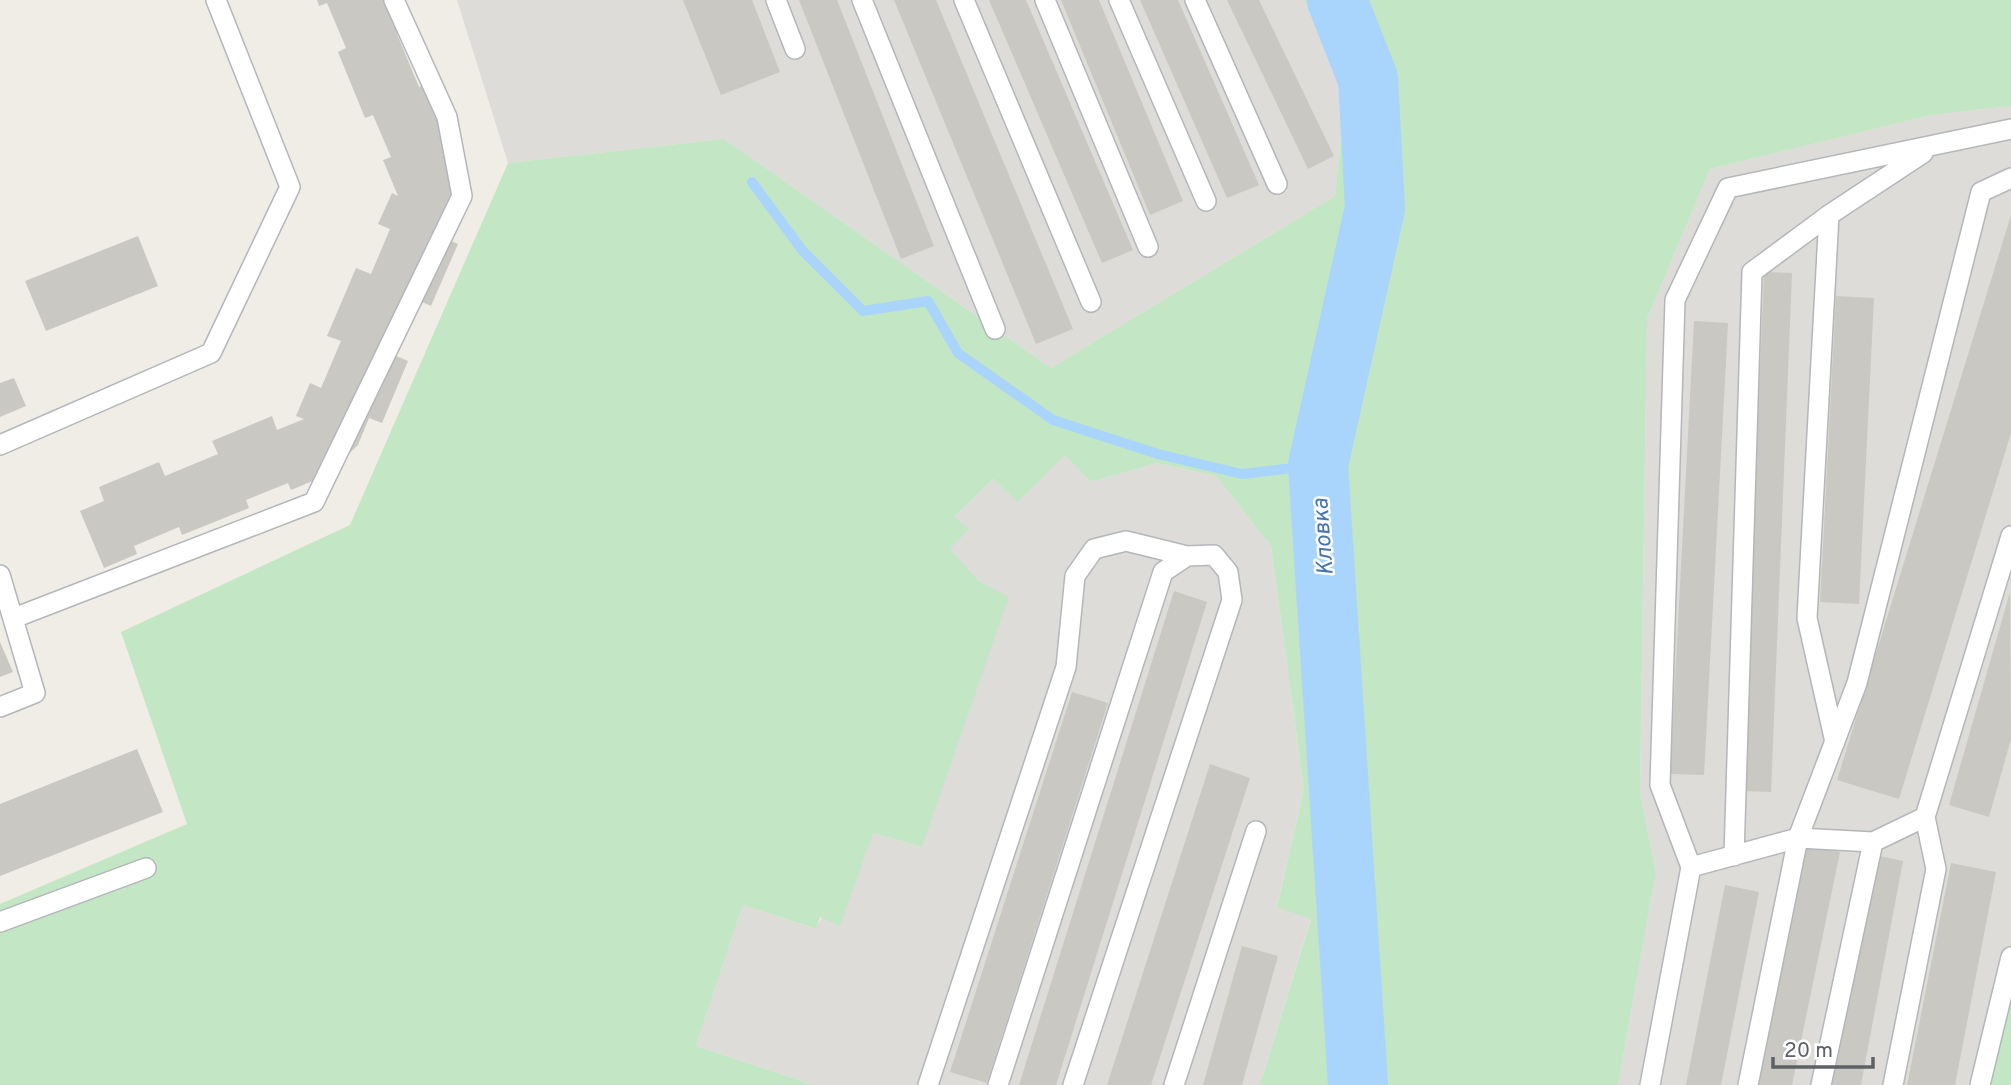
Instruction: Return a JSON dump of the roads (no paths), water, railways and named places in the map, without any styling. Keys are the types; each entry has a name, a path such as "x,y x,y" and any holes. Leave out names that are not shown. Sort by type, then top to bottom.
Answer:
{"lane":[{"path":"0,445 211,353 290,187 216,0"},
{"path":"14,618 314,502 462,197 447,117 394,0"},
{"path":"776,0 795,49"},
{"path":"862,0 995,329"},
{"path":"964,0 1091,302"},
{"path":"1045,0 1149,247"},
{"path":"1119,0 1206,201"},
{"path":"1195,0 1277,184"},
{"path":"1650,1085 1691,867 1660,785 1675,300 1728,188 2011,129"},
{"path":"1734,856 1752,272 1829,215 1933,147"},
{"path":"1748,1085 1798,838 1857,683 1981,192 2011,178"},
{"path":"1829,215 1807,618 1835,742"},
{"path":"1893,1085 1936,869 1925,817 2011,536"},
{"path":"928,1085 1066,667 1076,576 1094,549 1126,541 1187,556 1214,555 1228,572 1232,600 1073,1085"},
{"path":"998,1085 1163,572 1187,556"},
{"path":"0,575 35,693 0,707"},
{"path":"1691,867 1798,838 1873,842 1925,817"},
{"path":"1174,1085 1255,831"},
{"path":"1821,1085 1873,842"},
{"path":"0,922 146,868"},
{"path":"1980,1085 2011,957"}],"waterway":[{"name":"Кловка","path":"1337,0 1368,79 1375,208 1318,465 1358,1085"},
{"path":"752,182 802,250 863,311 928,301 958,353 1053,420 1158,454 1242,474 1318,465"}]}
